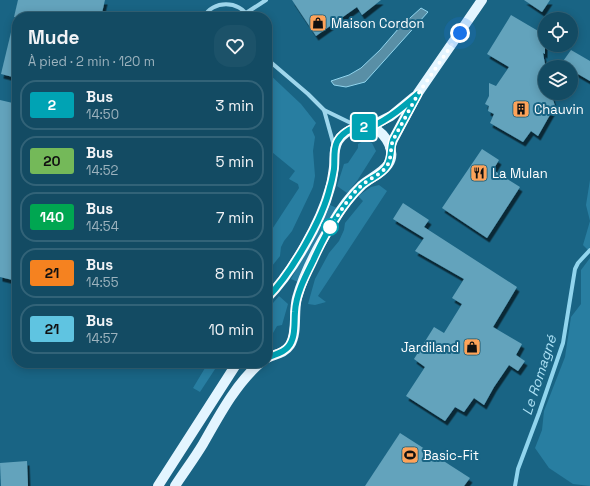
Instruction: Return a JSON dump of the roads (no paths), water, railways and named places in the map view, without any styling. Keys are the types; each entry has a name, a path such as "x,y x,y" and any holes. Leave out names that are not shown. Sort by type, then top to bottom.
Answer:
{"main road":[{"path":"272,356 283,352 291,344 293,338 297,298 314,259 332,224 361,186 378,175 387,166 390,159 390,147 393,140 418,94 482,0"},
{"path":"272,292 283,279 298,256 322,211 330,189 334,170 334,150 342,135 351,130 364,127 391,116 418,94"},
{"path":"364,127 376,130 382,134 390,147"},
{"path":"158,486 234,368"},
{"path":"175,486 196,456 214,423 244,378 255,368"}],"street":[{"path":"251,12 266,0"},
{"path":"207,12 209,8 225,1 235,3 245,12"},
{"path":"272,62 324,110 364,127"},
{"path":"324,110 328,120 334,150"}],"waterway":[{"name":"Le Romagné","path":"515,486 518,469 563,343 575,269 578,263 590,250"}],"place":[{"name":"Maison Cordon","path":"318,23"},
{"name":"Chauvin","path":"521,109"},
{"name":"La Mulan","path":"479,173"},
{"name":"Jardiland","path":"472,347"},
{"name":"Basic-Fit","path":"410,455"}]}
